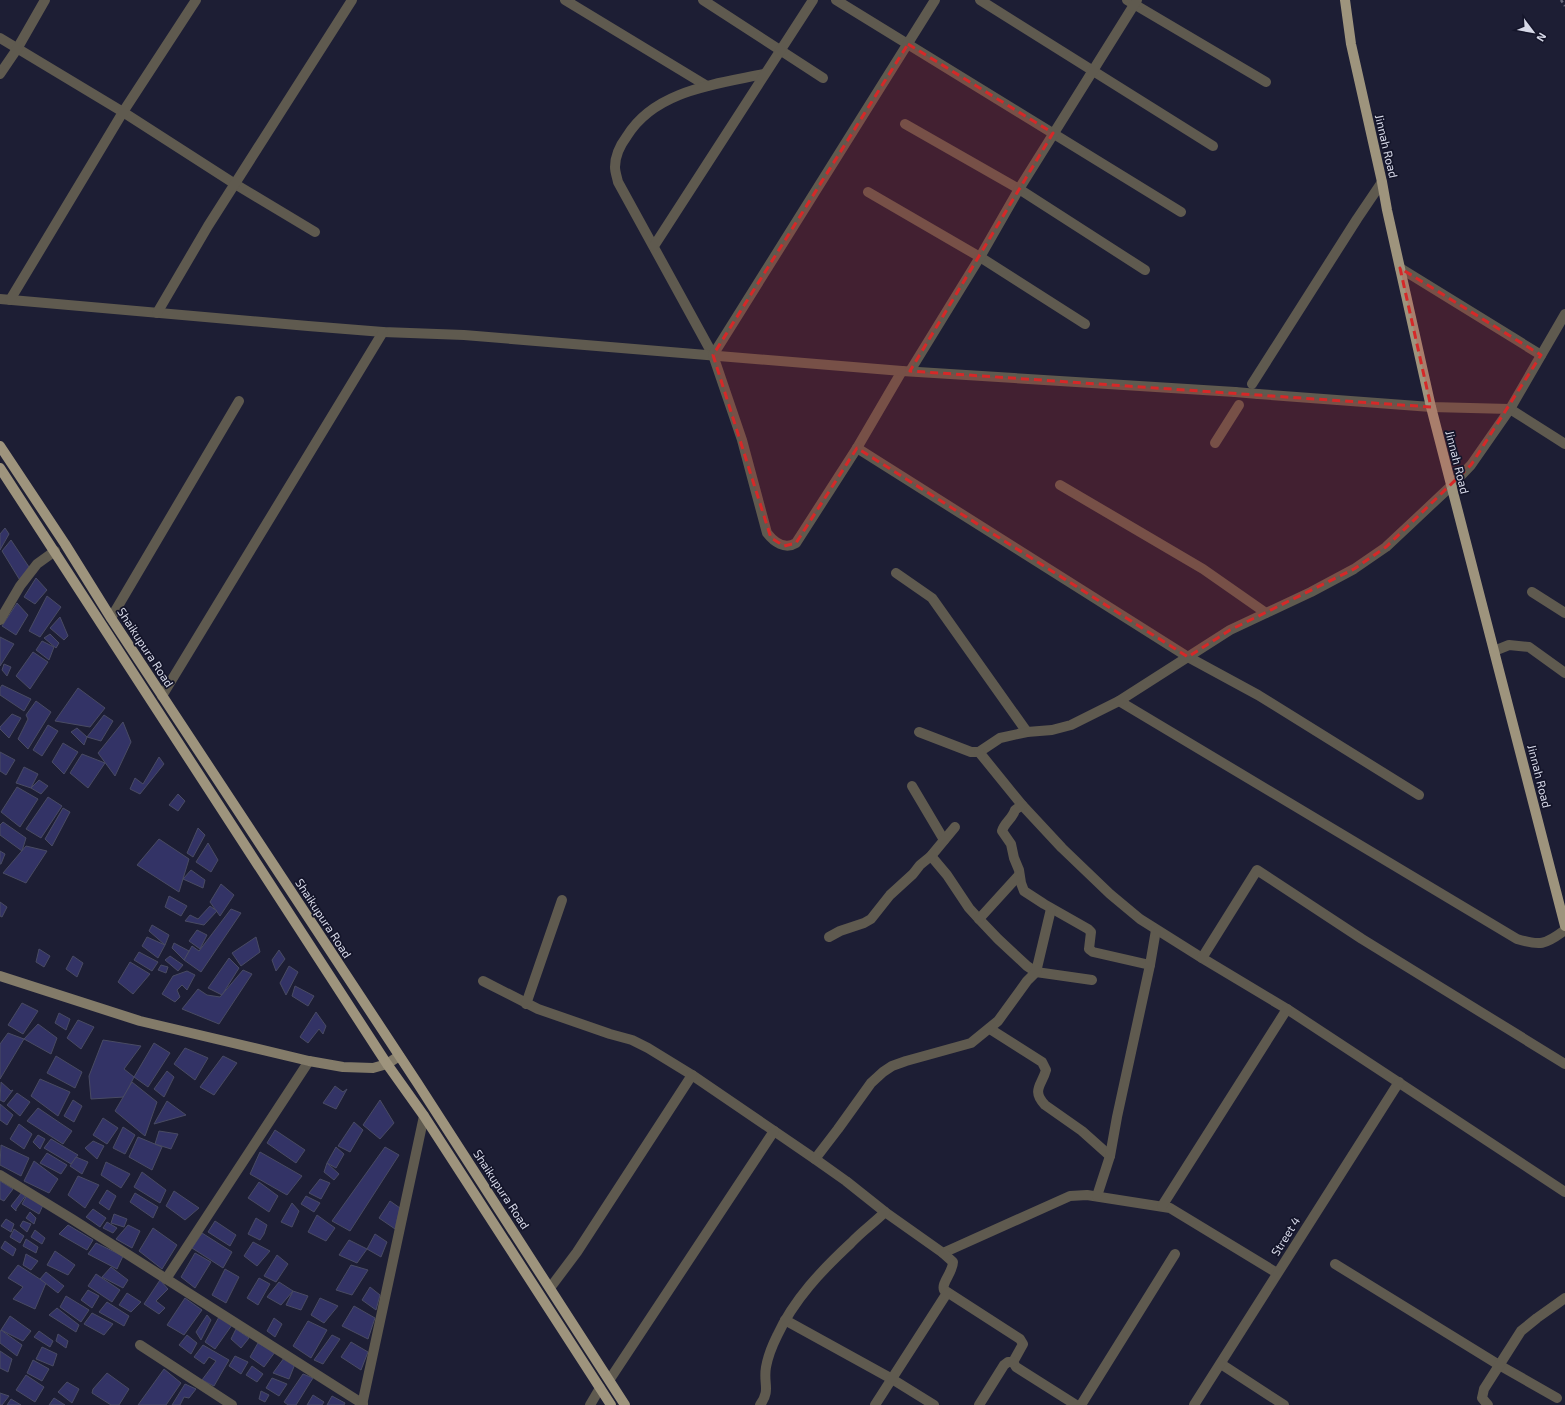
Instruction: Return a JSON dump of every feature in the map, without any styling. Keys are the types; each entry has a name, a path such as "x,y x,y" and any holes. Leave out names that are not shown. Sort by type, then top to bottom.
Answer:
{"main road":[{"name":"Jinnah Road","path":"1345,0 1351,44 1431,407 1565,926"},
{"name":"Shaikupura Road","path":"0,446 65,544 111,618 610,1379 625,1405"},
{"path":"0,468 387,1064 424,1116 611,1405"}],"street":[{"path":"0,74 17,49 45,0"},
{"path":"196,0 123,112 5,300 383,332 464,335 713,354 906,371 1235,392 1431,407 1510,409 1565,444"},
{"path":"157,313 234,184 352,0"},
{"path":"565,0 707,86"},
{"path":"703,0 823,78"},
{"path":"654,246 813,0"},
{"path":"836,0 1181,212"},
{"path":"713,354 935,0"},
{"path":"980,0 1093,69 1214,146"},
{"path":"764,74 707,86 682,94 653,108 631,129 620,146 615,166 618,182 713,354 742,440 767,532 771,538 784,546 791,546 796,542 858,448 980,257 1018,189 1093,69 1133,1 1266,82"},
{"path":"0,38 123,112 234,184 315,232"},
{"path":"905,124 1018,189 1145,270"},
{"path":"1252,384 1356,219 1382,182"},
{"path":"868,192 980,257 1085,324"},
{"path":"1400,268 1541,355"},
{"path":"919,732 971,752 978,752 1000,738 1027,732 1052,730 1071,725 1119,701 1230,630 1311,592 1354,569 1386,547 1451,486 1471,465 1510,409 1565,314"},
{"path":"162,696 383,332"},
{"path":"111,618 239,401"},
{"path":"1215,443 1239,405"},
{"path":"858,448 1188,657 1258,695 1419,795"},
{"path":"1060,485 1203,569 1266,613"},
{"path":"0,620 20,586 37,564 55,551"},
{"path":"896,573 932,598 1027,732"},
{"path":"1532,592 1565,613"},
{"path":"1494,651 1509,646 1529,647 1565,673"},
{"path":"1119,701 1516,939 1534,944 1550,941 1565,930"},
{"path":"978,752 1022,805 1062,848 1110,894 1140,919 1287,1009 1565,1192"},
{"path":"912,786 944,840"},
{"path":"1022,805 1015,810 1015,813 1005,824 1002,831 1011,844 1024,890 1051,909 1088,929 1091,932 1089,949 1093,952 1150,965"},
{"path":"829,937 871,919 890,895 913,874 920,865 932,856 955,827"},
{"path":"932,856 979,920 1018,959 1036,972 1092,980"},
{"path":"1202,958 1256,870 1362,939 1565,1064"},
{"path":"979,920 1019,875"},
{"path":"526,1004 562,900"},
{"path":"815,1159 838,1130 871,1083 882,1072 906,1061 971,1043 990,1029 1006,1011 1027,981 1036,972 1051,909"},
{"path":"1097,1196 1110,1156 1156,930"},
{"path":"0,976 140,1021 309,1061 357,1068 373,1068 387,1064 399,1056"},
{"path":"483,981 526,1004 632,1040 692,1075 846,1181 953,1262 952,1269 943,1287 947,1293 1020,1339 1023,1344 1013,1362"},
{"path":"1162,1206 1287,1009"},
{"path":"990,1029 1042,1062 1046,1070 1037,1090 1039,1099 1088,1136 1110,1156"},
{"path":"166,1279 309,1061"},
{"path":"550,1288 577,1252 692,1075"},
{"name":"Street 4","path":"1194,1405 1399,1082"},
{"path":"0,1175 166,1279 362,1405 424,1116"},
{"path":"610,1379 774,1132"},
{"path":"943,1253 1070,1196 1078,1194 1162,1206 1179,1212 1277,1273"},
{"path":"760,1405 766,1397 766,1368 770,1354 785,1320 806,1289 818,1276 885,1212"},
{"path":"1081,1405 1175,1254"},
{"path":"1335,1264 1557,1398"},
{"path":"875,1405 947,1293"},
{"path":"1488,1405 1482,1398 1482,1394 1499,1364 1521,1331 1536,1318 1565,1298"},
{"path":"785,1320 892,1379 934,1405"},
{"path":"140,1345 232,1405"},
{"path":"979,1405 1004,1365 1008,1362 1013,1362"},
{"path":"1013,1362 1016,1368 1076,1405"},
{"path":"1221,1364 1284,1405"},
{"path":"590,1405 600,1388"}],"path":[{"path":"1561,0 1565,6"}],"highlighted area":[{"path":"908,44 1053,133 910,371 1431,407 1400,268 1541,355 1471,465 1386,547 1354,569 1230,630 1188,657 857,448 796,543 784,546 771,538 713,355"}],"building":[{"path":"5,528 9,534 0,550 0,534"},
{"path":"11,540 31,570 21,582 2,551"},
{"path":"36,578 47,590 35,604 24,597"},
{"path":"47,596 61,607 40,637 29,631"},
{"path":"17,603 28,615 16,635 2,626"},
{"path":"60,617 68,636 64,640 50,628"},
{"path":"50,634 59,643 56,648 44,638"},
{"path":"0,637 14,644 0,666"},
{"path":"42,641 54,647 49,660 36,650"},
{"path":"33,652 48,662 30,689 16,676"},
{"path":"4,664 11,667 7,676 2,670"},
{"path":"2,685 31,699 24,711 0,695 0,688"},
{"path":"78,688 105,708 90,727 55,721"},
{"path":"36,701 51,712 28,749 18,739 28,719 26,715"},
{"path":"12,714 21,718 9,738 0,729 0,727"},
{"path":"104,715 113,721 101,741 87,737"},
{"path":"123,722 131,742 115,776 98,753"},
{"path":"48,725 58,731 42,756 33,750"},
{"path":"77,728 87,737 84,745 71,732"},
{"path":"63,743 78,752 64,774 52,762"},
{"path":"0,752 15,760 6,775 0,771"},
{"path":"82,754 105,763 88,788 70,773"},
{"path":"159,757 164,764 140,794 130,789 135,778 143,784"},
{"path":"24,767 38,774 31,788 16,783"},
{"path":"39,780 48,786 41,794 31,788"},
{"path":"17,787 38,799 20,827 1,812"},
{"path":"178,794 185,801 178,811 169,805"},
{"path":"48,797 62,806 41,838 26,829"},
{"path":"63,808 70,812 52,846 45,839"},
{"path":"3,822 26,838 22,851 0,835 0,825"},
{"path":"198,828 205,835 193,857 187,853"},
{"path":"159,839 189,859 179,892 137,865"},
{"path":"208,843 218,860 211,872 196,862"},
{"path":"26,846 47,851 26,883 3,873"},
{"path":"0,851 5,854 1,864 0,864"},
{"path":"191,870 205,880 203,888 183,879"},
{"path":"221,884 234,895 220,916 210,902"},
{"path":"169,896 187,906 181,916 165,907"},
{"path":"0,902 7,907 2,917 0,916"},
{"path":"210,906 217,911 204,925 185,921 190,915 198,919"},
{"path":"231,909 241,913 201,972 184,960 192,946 199,951"},
{"path":"152,925 169,935 165,945 149,931"},
{"path":"197,930 207,935 200,949 189,941"},
{"path":"147,937 165,945 158,958 142,946"},
{"path":"256,937 260,952 241,966 232,953"},
{"path":"174,943 189,951 184,960 172,948"},
{"path":"39,949 50,956 44,967 36,962"},
{"path":"279,950 285,959 276,971 272,960"},
{"path":"139,952 158,962 152,971 134,960"},
{"path":"73,956 83,963 77,977 66,969"},
{"path":"170,956 183,965 178,971 165,960"},
{"path":"229,958 239,968 222,995 208,988"},
{"path":"130,962 150,974 133,994 118,982"},
{"path":"161,965 168,967 166,973 158,970"},
{"path":"289,966 298,972 286,995 280,983"},
{"path":"243,970 252,974 219,1024 182,1009 198,989 207,995 220,997"},
{"path":"187,971 195,975 187,990 182,985 177,990 180,997 175,1002 162,994 173,976"},
{"path":"295,986 314,996 308,1006 292,996"},
{"path":"22,1003 38,1011 23,1034 8,1025"},
{"path":"316,1012 326,1026 323,1034 319,1029 308,1043 300,1037"},
{"path":"59,1013 70,1019 66,1030 55,1023"},
{"path":"78,1020 94,1027 81,1049 67,1038"},
{"path":"38,1024 57,1038 51,1054 24,1039"},
{"path":"8,1033 24,1039 0,1079 0,1044"},
{"path":"103,1040 141,1046 124,1069 134,1077 124,1097 91,1099 89,1076"},
{"path":"154,1043 170,1053 148,1087 134,1077"},
{"path":"185,1048 208,1058 195,1080 174,1064"},
{"path":"56,1056 82,1072 75,1088 47,1073"},
{"path":"223,1056 237,1063 214,1095 200,1087"},
{"path":"167,1071 174,1077 164,1097 154,1089"},
{"path":"40,1079 70,1092 58,1116 31,1096"},
{"path":"1,1082 11,1091 13,1090 4,1102 0,1100"},
{"path":"132,1082 157,1102 145,1136 115,1111"},
{"path":"335,1086 343,1092 347,1089 336,1109 323,1103"},
{"path":"17,1093 30,1102 20,1116 7,1105"},
{"path":"73,1100 82,1106 74,1122 64,1116"},
{"path":"380,1100 394,1123 380,1139 363,1125"},
{"path":"167,1101 186,1115 154,1124"},
{"path":"0,1104 13,1115 7,1125 0,1120"},
{"path":"38,1108 72,1131 63,1144 27,1121"},
{"path":"103,1118 118,1128 107,1144 93,1135"},
{"path":"354,1122 363,1130 350,1152 338,1146"},
{"path":"19,1124 32,1134 24,1149 10,1139"},
{"path":"123,1127 135,1135 125,1154 113,1148"},
{"path":"275,1130 305,1150 296,1163 267,1143"},
{"path":"159,1131 178,1134 171,1149 155,1144"},
{"path":"38,1135 45,1139 40,1149 33,1142"},
{"path":"138,1137 162,1147 152,1170 129,1157"},
{"path":"51,1139 78,1155 71,1164 44,1148"},
{"path":"93,1141 104,1146 97,1159 85,1148"},
{"path":"1,1145 29,1158 21,1176 0,1165"},
{"path":"336,1147 344,1154 336,1168 327,1163"},
{"path":"385,1147 399,1155 350,1231 332,1221"},
{"path":"260,1152 302,1176 287,1195 250,1174"},
{"path":"47,1153 67,1165 61,1174 40,1163"},
{"path":"76,1157 88,1162 82,1174 70,1166"},
{"path":"34,1161 58,1179 49,1193 24,1181"},
{"path":"106,1162 130,1174 121,1188 101,1175"},
{"path":"327,1163 339,1174 334,1180 324,1172"},
{"path":"142,1172 166,1190 160,1203 134,1187"},
{"path":"78,1176 99,1185 85,1208 68,1195"},
{"path":"320,1179 330,1183 321,1199 309,1193"},
{"path":"0,1181 13,1189 4,1201 0,1199"},
{"path":"259,1182 278,1196 269,1212 248,1198"},
{"path":"107,1190 116,1196 109,1210 99,1203"},
{"path":"174,1191 199,1208 185,1220 166,1206"},
{"path":"22,1192 26,1195 16,1211 11,1206"},
{"path":"135,1193 158,1207 153,1218 130,1202"},
{"path":"27,1195 43,1205 39,1214 22,1204"},
{"path":"306,1196 320,1203 314,1212 301,1204"},
{"path":"390,1201 400,1208 395,1229 379,1218"},
{"path":"292,1203 299,1211 292,1227 281,1222"},
{"path":"93,1209 106,1218 100,1227 86,1217"},
{"path":"30,1212 36,1218 34,1224 26,1218"},
{"path":"114,1214 127,1219 124,1227 111,1223"},
{"path":"317,1215 335,1228 326,1241 308,1232"},
{"path":"256,1218 267,1225 260,1240 248,1234"},
{"path":"6,1219 14,1224 11,1232 1,1226"},
{"path":"23,1221 31,1224 27,1232 20,1226"},
{"path":"215,1221 236,1235 230,1246 208,1232"},
{"path":"107,1222 117,1228 113,1233 103,1228"},
{"path":"68,1225 93,1240 87,1250 59,1234"},
{"path":"128,1225 140,1231 132,1248 116,1239"},
{"path":"153,1228 177,1245 162,1269 139,1251"},
{"path":"14,1229 24,1236 20,1243 10,1237"},
{"path":"35,1230 45,1238 42,1244 31,1237"},
{"path":"202,1233 232,1252 223,1268 192,1248"},
{"path":"375,1234 387,1242 381,1257 367,1249"},
{"path":"26,1239 38,1247 36,1253 23,1246"},
{"path":"349,1240 367,1249 357,1263 339,1255"},
{"path":"5,1241 16,1249 13,1256 1,1248"},
{"path":"253,1242 270,1251 257,1266 244,1256"},
{"path":"96,1243 123,1256 117,1269 88,1254"},
{"path":"55,1251 75,1265 68,1275 47,1265"},
{"path":"195,1253 211,1262 195,1288 181,1277"},
{"path":"26,1254 38,1261 31,1270 23,1265"},
{"path":"277,1255 288,1264 276,1282 264,1276"},
{"path":"18,1265 46,1283 35,1309 13,1299 23,1287 8,1278"},
{"path":"351,1265 368,1270 352,1295 336,1290"},
{"path":"111,1267 128,1280 123,1288 102,1277"},
{"path":"225,1269 239,1277 226,1303 212,1295"},
{"path":"46,1272 64,1286 58,1293 40,1279"},
{"path":"96,1274 120,1290 112,1302 88,1286"},
{"path":"259,1278 270,1284 258,1305 247,1298"},
{"path":"160,1280 168,1289 156,1301 165,1308 159,1314 144,1304"},
{"path":"279,1282 293,1291 281,1305 267,1297"},
{"path":"370,1287 380,1295 376,1310 362,1300"},
{"path":"88,1290 99,1296 92,1308 81,1300"},
{"path":"293,1291 308,1296 301,1310 286,1305"},
{"path":"127,1293 141,1302 131,1312 119,1305"},
{"path":"66,1296 89,1310 81,1322 60,1307"},
{"path":"185,1298 202,1310 184,1335 167,1325"},
{"path":"320,1298 338,1306 324,1323 311,1315"},
{"path":"107,1302 129,1316 124,1326 99,1312"},
{"path":"354,1306 375,1318 368,1339 342,1326"},
{"path":"57,1308 79,1325 76,1332 49,1315"},
{"path":"92,1313 113,1324 104,1335 84,1324"},
{"path":"207,1315 211,1320 201,1340 196,1332"},
{"path":"10,1316 31,1331 23,1341 1,1330"},
{"path":"219,1317 232,1325 215,1349 205,1342"},
{"path":"274,1318 282,1324 275,1337 267,1331"},
{"path":"308,1321 327,1330 311,1358 293,1346"},
{"path":"236,1329 249,1338 241,1348 231,1339"},
{"path":"1,1330 22,1345 17,1356 0,1343"},
{"path":"39,1331 53,1341 50,1347 34,1337"},
{"path":"58,1334 68,1341 66,1348 56,1341"},
{"path":"187,1335 197,1343 191,1354 179,1345"},
{"path":"332,1335 340,1339 323,1364 314,1360"},
{"path":"351,1342 368,1352 361,1370 341,1357"},
{"path":"258,1343 275,1352 264,1367 250,1357"},
{"path":"203,1345 229,1360 214,1386 202,1380 216,1361 209,1357 204,1364 194,1357"},
{"path":"42,1347 57,1354 53,1366 36,1359"},
{"path":"0,1351 12,1359 8,1372 0,1368"},
{"path":"235,1356 248,1362 241,1374 229,1366"},
{"path":"284,1358 295,1364 289,1379 273,1373"},
{"path":"33,1360 49,1369 42,1381 27,1373"},
{"path":"252,1366 263,1374 257,1382 246,1375"},
{"path":"164,1369 181,1383 166,1405 138,1405"},
{"path":"107,1373 129,1389 119,1405 111,1405 92,1393 93,1389"},
{"path":"303,1374 313,1378 296,1405 288,1405 284,1402"},
{"path":"26,1375 44,1387 35,1402 16,1390"},
{"path":"272,1378 287,1384 279,1396 266,1388"},
{"path":"67,1382 79,1389 72,1403 58,1392"},
{"path":"185,1384 196,1389 189,1398 184,1397 180,1405 172,1405"},
{"path":"261,1391 269,1395 265,1402 259,1399"},
{"path":"0,1393 9,1396 2,1405 0,1405"},
{"path":"313,1395 324,1402 322,1405 307,1405"},
{"path":"332,1396 345,1403 344,1405 327,1405"},
{"path":"54,1398 65,1405 49,1405"},
{"path":"11,1399 21,1405 7,1405"}]}
